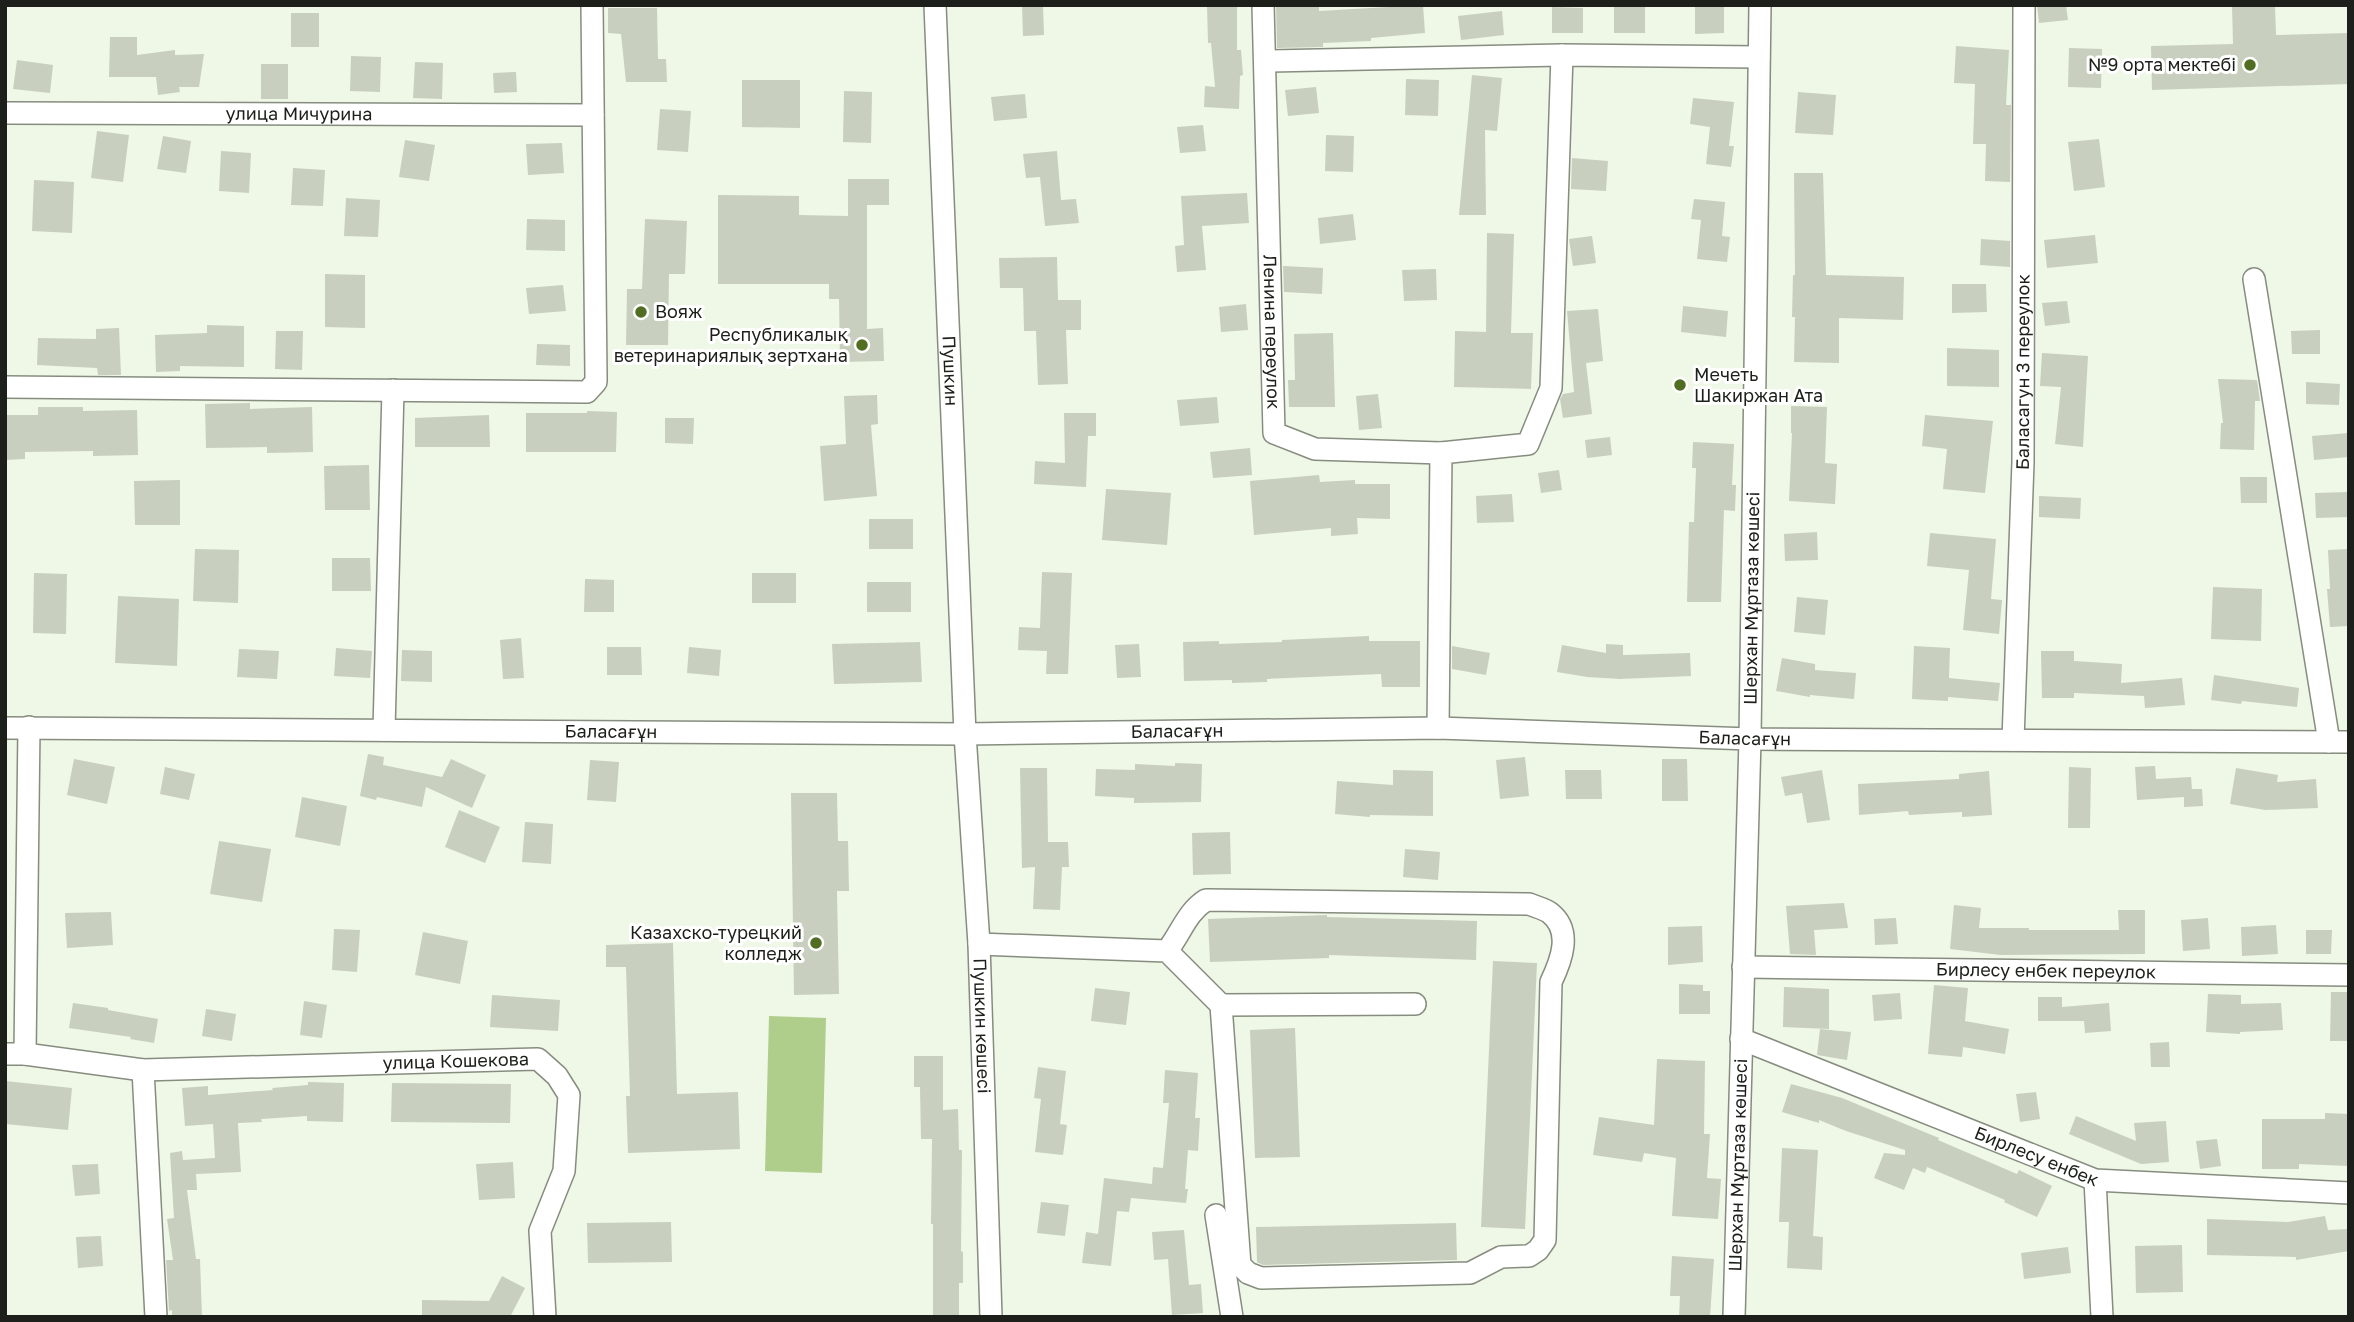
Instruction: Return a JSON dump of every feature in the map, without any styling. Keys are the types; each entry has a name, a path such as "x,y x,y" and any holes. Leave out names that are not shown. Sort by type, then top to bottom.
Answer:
{"street":[{"path":"5,387 587,392 596,382 592,5"},
{"name":"Пушкин","path":"935,5 965,734"},
{"name":"Ленина переулок","path":"1263,5 1274,433 1315,449 1441,453 1528,444 1551,388 1562,55"},
{"name":"Шерхан Мұртаза көшесі","path":"1734,1317 1749,739 1760,5"},
{"name":"Баласагун 3 переулок","path":"2014,740 2023,462 2024,5"},
{"path":"1266,61 1562,55 1759,57"},
{"name":"улица Мичурина","path":"5,113 593,115"},
{"path":"2254,279 2339,742"},
{"path":"384,730 393,390"},
{"path":"1438,728 1441,453"},
{"name":"Баласағұн","path":"5,727 965,734 1438,728 1749,739 2339,742"},
{"name":"улица Кошекова","path":"29,727 15,1054 143,1070 538,1059 557,1076 569,1095 564,1171 540,1231 545,1317"},
{"name":"Пушкин көшесі","path":"965,734 979,944 991,1317"},
{"path":"979,944 1167,950 1221,1005 1240,1265 1248,1273 1261,1278 1469,1273 1501,1256 1529,1255 1542,1245 1545,1240 1551,982 1562,959 1564,938 1561,925 1550,912 1529,904 1206,900 1193,908 1178,937 1167,950"},
{"name":"Бирлесу енбек переулок","path":"1743,967 2349,975"},
{"path":"1221,1005 1415,1004"},
{"name":"Бирлесу енбек","path":"1741,1040 2095,1180 2349,1193"},
{"path":"143,1070 156,1317"},
{"path":"2095,1180 2102,1317"},
{"path":"1216,1215 1232,1317"}],"green space":[{"path":"769,1016 826,1018 822,1173 765,1171"}],"building":[{"path":"1022,5 1043,5 1044,35 1023,36"},
{"path":"1207,5 1237,5 1237,50 1241,50 1243,75 1240,76 1239,109 1204,107 1205,86 1215,87 1211,43 1208,43"},
{"path":"1319,5 1319,11 1423,5 1425,33 1371,38 1371,41 1323,43 1323,47 1277,48 1276,6"},
{"path":"1695,5 1724,5 1724,33 1695,34"},
{"path":"2037,5 2066,5 2068,20 2039,23"},
{"name":"№9 орта мектебі","path":"2232,5 2275,5 2276,35 2349,33 2349,84 2152,90 2151,46 2233,44"},
{"path":"1552,7 1583,8 1583,33 1552,33"},
{"path":"1614,7 1645,7 1645,33 1614,33"},
{"path":"608,8 657,8 658,59 666,59 667,82 626,82 621,34 608,33"},
{"path":"1502,11 1504,35 1461,40 1458,16"},
{"path":"291,13 319,13 319,47 291,47"},
{"path":"110,37 137,37 137,55 175,50 175,55 204,54 199,87 179,87 180,92 158,95 156,77 109,77"},
{"path":"1956,46 2009,50 2006,105 2011,105 2010,182 1985,181 1986,144 1973,144 1975,84 1954,83"},
{"path":"2069,48 2102,49 2101,88 2068,87"},
{"path":"351,56 381,57 380,92 350,91"},
{"path":"17,60 53,65 50,93 13,89"},
{"path":"415,62 443,63 442,99 413,98"},
{"path":"261,64 288,64 288,99 261,99"},
{"path":"516,72 517,92 494,93 493,73"},
{"path":"1472,75 1502,78 1497,131 1485,130 1486,215 1459,215"},
{"path":"1406,79 1439,80 1438,116 1405,115"},
{"path":"742,80 800,80 800,128 742,127"},
{"path":"1316,87 1319,113 1288,116 1285,90"},
{"path":"844,91 872,92 871,143 843,142"},
{"path":"1798,92 1836,95 1833,135 1795,133"},
{"path":"1025,94 1027,118 994,121 991,97"},
{"path":"1693,98 1734,102 1729,146 1734,146 1731,167 1706,164 1710,127 1690,124"},
{"path":"660,109 691,111 688,152 657,150"},
{"path":"1203,125 1206,151 1180,153 1177,127"},
{"path":"97,131 129,135 123,182 91,178"},
{"path":"1326,135 1354,136 1353,172 1325,171"},
{"path":"163,136 191,141 186,173 157,169"},
{"path":"2099,139 2105,187 2074,191 2068,142"},
{"path":"405,140 435,145 429,181 399,177"},
{"path":"562,143 564,173 528,175 526,144"},
{"path":"221,151 251,153 249,193 219,191"},
{"path":"1057,151 1061,200 1076,199 1079,223 1045,226 1040,177 1026,178 1023,154"},
{"path":"1572,158 1608,161 1606,191 1571,189"},
{"path":"293,168 325,170 323,206 291,205"},
{"path":"1794,173 1823,173 1826,275 1904,277 1903,320 1839,318 1839,363 1794,362"},
{"path":"848,179 889,179 889,205 867,205 867,329 883,328 884,361 840,362 839,299 829,299 829,284 718,284 718,195 799,196 799,215 848,216"},
{"path":"34,180 74,182 72,233 32,231"},
{"path":"1247,193 1249,223 1202,226 1206,270 1177,272 1175,246 1184,245 1181,196"},
{"path":"346,198 380,200 378,237 344,236"},
{"path":"1694,199 1725,202 1722,236 1730,237 1727,262 1697,259 1701,220 1691,219"},
{"path":"1353,214 1356,240 1320,244 1318,218"},
{"path":"527,219 565,220 565,251 526,250"},
{"path":"645,219 687,221 685,274 669,274 668,345 626,345 627,289 642,289"},
{"path":"1487,233 1514,234 1511,333 1533,333 1531,389 1454,387 1455,331 1486,332"},
{"path":"2095,235 2098,263 2047,268 2044,240"},
{"path":"1592,236 1596,263 1573,266 1569,239"},
{"path":"1981,239 2010,241 2010,267 1980,265"},
{"path":"1057,257 1058,300 1081,300 1081,330 1066,330 1068,384 1038,385 1036,331 1024,331 1023,288 1000,288 999,258"},
{"path":"1283,266 1323,268 1322,294 1284,292"},
{"path":"1436,269 1437,300 1404,301 1402,270"},
{"path":"325,274 365,275 365,328 325,327"},
{"path":"1952,284 1986,284 1987,312 1952,313"},
{"path":"563,285 566,311 529,314 526,288"},
{"path":"2067,301 2070,323 2045,326 2042,303"},
{"path":"1246,304 1248,330 1221,332 1219,307"},
{"path":"1683,306 1728,311 1726,337 1681,332"},
{"path":"1598,309 1603,361 1586,363 1592,414 1563,418 1560,399 1563,394 1574,392 1567,311"},
{"path":"207,325 244,326 244,367 180,366 180,371 156,372 155,335 207,333"},
{"path":"119,328 121,375 98,375 97,368 37,365 38,338 96,339 96,329"},
{"path":"2320,330 2320,354 2292,354 2291,331"},
{"path":"276,331 303,331 302,370 275,369"},
{"path":"1333,333 1335,407 1289,407 1288,380 1295,380 1294,334"},
{"path":"537,344 570,345 570,366 536,365"},
{"path":"1947,348 1999,350 1999,387 1947,386"},
{"path":"2042,353 2088,356 2083,447 2055,444 2061,387 2040,386"},
{"path":"2218,379 2257,380 2260,401 2255,401 2254,450 2220,449 2223,423"},
{"path":"2306,382 2340,384 2339,405 2306,404"},
{"path":"1378,394 1382,428 1359,430 1356,396"},
{"path":"877,395 878,424 871,425 877,496 824,501 820,446 846,444 844,396"},
{"path":"1217,397 1219,423 1180,426 1177,400"},
{"path":"250,403 250,409 312,407 313,452 267,453 267,447 206,448 205,404"},
{"path":"1791,406 1827,407 1825,463 1837,464 1835,504 1789,501"},
{"path":"38,407 83,407 83,411 137,410 138,455 93,456 93,451 25,452 25,459 5,460 5,415 38,415"},
{"path":"617,412 616,452 526,452 526,413"},
{"path":"1064,413 1096,413 1096,436 1088,436 1086,487 1034,484 1035,461 1065,463"},
{"path":"489,415 490,447 415,447 415,418"},
{"path":"1925,415 1993,421 1985,493 1943,489 1947,449 1922,446"},
{"path":"665,418 694,418 693,444 665,443"},
{"path":"2349,433 2349,457 2314,460 2312,436"},
{"path":"1610,437 1612,455 1587,458 1585,440"},
{"path":"1693,442 1734,444 1732,485 1736,485 1735,511 1724,510 1721,602 1687,602 1689,522 1694,522 1696,468 1692,468"},
{"path":"1250,448 1252,475 1213,478 1210,452"},
{"path":"369,465 370,510 325,510 324,466"},
{"path":"1559,470 1562,490 1541,493 1538,473"},
{"path":"1319,475 1320,482 1355,480 1355,484 1390,484 1390,519 1357,518 1358,534 1331,536 1331,528 1254,535 1250,481"},
{"path":"2240,477 2267,477 2267,503 2241,503"},
{"path":"180,480 180,525 135,525 134,481"},
{"path":"1106,489 1171,493 1167,545 1102,540"},
{"path":"2349,492 2349,517 2316,518 2315,493"},
{"path":"1512,494 1514,522 1477,523 1476,496"},
{"path":"2039,496 2081,498 2080,519 2039,517"},
{"path":"869,519 913,519 913,549 869,549"},
{"path":"1817,532 1818,560 1785,561 1784,534"},
{"path":"1930,533 1996,539 1991,599 2002,600 1999,634 1963,630 1969,570 1927,566"},
{"path":"195,549 239,550 238,603 193,601"},
{"path":"2349,549 2349,626 2330,627 2328,550"},
{"path":"332,558 370,558 371,591 332,591"},
{"path":"1042,572 1072,573 1068,674 1046,674 1047,651 1018,650 1019,627 1040,628"},
{"path":"34,573 67,574 66,634 33,633"},
{"path":"752,573 796,573 796,603 752,603"},
{"path":"585,579 614,580 614,612 584,612"},
{"path":"867,582 911,582 911,612 867,612"},
{"path":"2213,587 2262,589 2261,641 2211,639"},
{"path":"118,596 179,599 177,666 115,663"},
{"path":"1797,597 1828,600 1825,635 1794,632"},
{"path":"1369,636 1369,641 1420,641 1420,687 1382,687 1381,674 1267,679 1267,682 1184,681 1183,642 1282,642"},
{"path":"521,638 524,678 503,679 500,640"},
{"path":"920,642 922,682 834,684 832,644"},
{"path":"1139,644 1141,677 1117,678 1115,645"},
{"path":"1606,644 1623,645 1623,655 1690,653 1691,676 1620,679 1557,672 1562,645 1606,653"},
{"path":"1452,646 1490,653 1486,675 1452,669"},
{"path":"1914,646 1950,648 1949,678 2000,683 1998,701 1948,697 1948,701 1912,699"},
{"path":"607,647 641,647 642,675 607,675"},
{"path":"689,647 721,650 719,676 687,673"},
{"path":"336,648 372,651 370,678 334,676"},
{"path":"239,649 279,651 277,679 237,677"},
{"path":"402,650 432,651 432,682 401,681"},
{"path":"2041,651 2074,651 2074,661 2122,664 2121,683 2182,678 2185,705 2145,708 2144,696 2074,693 2074,698 2042,698"},
{"path":"1782,658 1815,664 1815,670 1856,673 1854,699 1810,697 1776,691"},
{"path":"2214,675 2299,688 2297,707 2211,700"},
{"path":"368,754 384,757 383,765 442,777 451,759 486,775 472,808 426,787 422,807 377,797 376,800 360,796"},
{"path":"1525,757 1529,796 1500,799 1496,760"},
{"path":"74,759 115,767 107,804 67,795"},
{"path":"1662,759 1687,759 1688,801 1662,801"},
{"path":"590,760 619,762 616,802 587,800"},
{"path":"1175,763 1202,764 1201,802 1134,803 1134,798 1095,796 1096,769 1135,770 1135,764 1175,766"},
{"path":"2155,766 2156,779 2191,777 2192,789 2202,789 2203,806 2184,807 2184,797 2137,800 2135,767"},
{"path":"165,767 195,774 189,800 160,794"},
{"path":"2069,767 2091,768 2090,828 2068,828"},
{"path":"1020,768 1047,768 1048,842 1068,842 1069,867 1062,867 1060,910 1033,909 1035,867 1022,868"},
{"path":"2236,768 2278,775 2277,782 2316,779 2318,808 2265,810 2230,804"},
{"path":"1393,770 1433,771 1433,816 1370,817 1335,814 1337,781 1393,785"},
{"path":"1565,770 1601,770 1602,799 1566,799"},
{"path":"1822,770 1830,820 1807,823 1802,793 1785,796 1781,777"},
{"path":"1989,771 1992,815 1962,817 1962,812 1909,815 1908,811 1859,815 1858,784 1959,779 1959,774"},
{"name":"Казахско-турецкий колледж","path":"791,793 837,793 838,841 848,841 849,891 837,891 839,994 794,995"},
{"path":"302,797 347,806 340,846 295,837"},
{"path":"459,810 500,827 485,863 445,847"},
{"path":"525,822 553,824 551,864 522,862"},
{"path":"1230,832 1231,874 1193,875 1192,833"},
{"path":"219,841 271,849 262,902 210,894"},
{"path":"1405,849 1440,852 1438,880 1403,877"},
{"path":"1844,903 1848,928 1814,930 1816,955 1790,954 1786,906"},
{"path":"1954,905 1981,908 1979,928 2029,930 2119,930 2118,910 2145,910 2145,954 2001,955 1950,949"},
{"path":"111,912 113,945 67,948 65,913"},
{"path":"1327,915 1477,921 1476,960 1329,955 1329,958 1210,962 1208,919"},
{"path":"1896,918 1898,944 1875,945 1874,919"},
{"path":"2208,918 2210,949 2183,951 2181,920"},
{"path":"2276,925 2278,954 2242,956 2241,927"},
{"path":"1702,926 1703,962 1668,965 1668,927"},
{"path":"334,929 360,930 357,972 332,970"},
{"path":"2306,930 2332,930 2331,954 2306,954"},
{"path":"423,932 468,941 460,984 415,975"},
{"path":"673,943 677,1094 738,1092 740,1149 628,1153 626,1096 630,1096 626,967 606,967 606,945"},
{"path":"1493,961 1537,963 1525,1229 1481,1227"},
{"path":"1679,984 1703,985 1703,991 1710,991 1710,1014 1679,1014"},
{"path":"1934,985 1968,988 1965,1021 2009,1029 2005,1054 1963,1047 1962,1057 1928,1054"},
{"path":"1784,987 1829,989 1829,1029 1783,1027"},
{"path":"1095,988 1130,992 1126,1025 1091,1021"},
{"path":"2331,992 2349,992 2349,1041 2330,1041"},
{"path":"1900,993 1902,1019 1874,1021 1872,995"},
{"path":"2208,994 2241,995 2241,1004 2281,1003 2283,1030 2240,1034 2206,1032"},
{"path":"492,995 560,1000 558,1031 490,1027"},
{"path":"2038,997 2062,997 2062,1007 2109,1003 2111,1031 2085,1033 2084,1021 2038,1021"},
{"path":"304,1001 327,1005 322,1038 300,1035"},
{"path":"73,1003 158,1019 154,1043 69,1028"},
{"path":"206,1009 236,1014 232,1041 202,1036"},
{"path":"1295,1028 1300,1157 1255,1158 1250,1030"},
{"path":"1820,1029 1851,1032 1847,1060 1817,1055"},
{"path":"2169,1042 2170,1067 2151,1067 2150,1043"},
{"path":"914,1056 943,1056 943,1110 958,1109 959,1150 962,1150 963,1252 959,1317 933,1317 932,1139 921,1139 920,1087 914,1087"},
{"path":"1657,1059 1705,1061 1704,1134 1710,1134 1707,1178 1721,1179 1718,1219 1672,1216 1676,1158 1644,1153 1642,1162 1593,1155 1599,1117 1654,1125"},
{"path":"1038,1067 1066,1071 1060,1124 1067,1125 1063,1155 1035,1152 1041,1099 1034,1098"},
{"path":"1165,1070 1198,1073 1195,1118 1200,1118 1198,1151 1188,1150 1186,1203 1131,1198 1129,1212 1117,1211 1111,1266 1082,1263 1086,1232 1098,1234 1104,1178 1152,1184 1153,1167 1163,1168 1169,1103 1163,1103"},
{"path":"5,1081 72,1088 68,1130 5,1124"},
{"path":"308,1082 344,1083 343,1122 307,1121 307,1116 238,1123 241,1172 196,1174 197,1190 187,1190 196,1259 200,1259 202,1317 172,1317 172,1310 169,1311 166,1260 173,1260 167,1219 174,1218 170,1153 182,1151 183,1160 215,1158 213,1124 185,1126 182,1088 208,1086 208,1095 273,1090 272,1088 308,1085"},
{"path":"392,1083 511,1084 510,1123 391,1122"},
{"path":"1791,1084 1842,1098 2017,1174 2019,1170 2052,1186 2037,1217 2004,1202 2005,1200 1927,1167 1925,1173 1913,1168 1904,1190 1874,1178 1884,1153 1905,1155 1905,1150 1819,1120 1819,1123 1782,1112"},
{"path":"2036,1092 2040,1119 2020,1122 2016,1094"},
{"path":"2325,1113 2349,1114 2349,1166 2299,1164 2299,1169 2262,1169 2262,1119 2325,1119"},
{"path":"2076,1116 2136,1141 2134,1123 2166,1121 2169,1162 2141,1164 2069,1134"},
{"path":"2217,1139 2221,1166 2200,1169 2196,1141"},
{"path":"1782,1148 1818,1150 1813,1236 1823,1237 1822,1270 1787,1268 1789,1222 1779,1222"},
{"path":"513,1162 515,1198 479,1200 476,1164"},
{"path":"98,1164 100,1194 75,1196 72,1165"},
{"path":"1041,1202 1069,1205 1065,1236 1037,1233"},
{"path":"2325,1216 2328,1230 2349,1229 2349,1251 2296,1260 2296,1257 2207,1255 2207,1219 2288,1222"},
{"path":"671,1222 672,1262 588,1263 587,1223"},
{"path":"1456,1223 1457,1260 1263,1265 1257,1262 1256,1227"},
{"path":"1184,1230 1189,1285 1201,1284 1203,1313 1172,1315 1168,1259 1154,1260 1152,1232"},
{"path":"101,1236 103,1266 78,1268 76,1237"},
{"path":"2182,1245 2183,1292 2136,1293 2135,1246"},
{"path":"2068,1247 2071,1273 2024,1279 2021,1253"},
{"path":"1672,1256 1714,1259 1710,1317 1679,1317 1680,1296 1670,1296"},
{"path":"502,1276 525,1288 510,1317 422,1317 422,1300 489,1301"}],"place":[{"name":"№9 орта мектебі","path":"2250,65"},
{"name":"Вояж","path":"641,312"},
{"name":"Республикалық ветеринариялық зертхана","path":"862,345"},
{"name":"Мечеть Шакиржан Ата","path":"1680,385"},
{"name":"Казахско-турецкий колледж","path":"816,943"}]}
